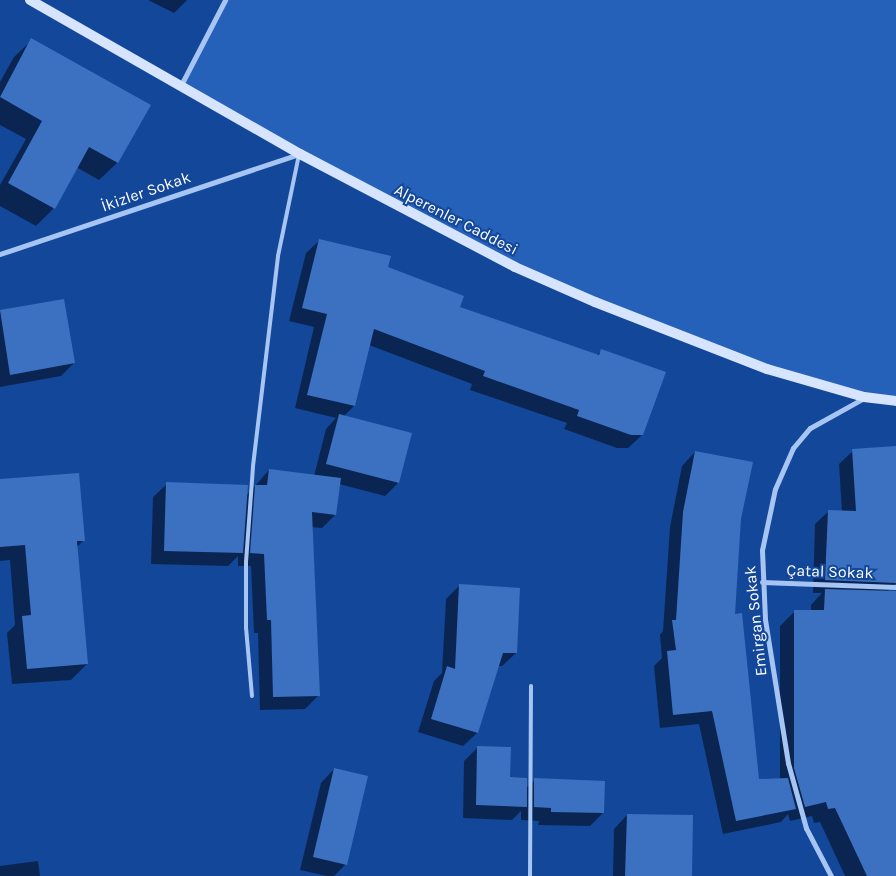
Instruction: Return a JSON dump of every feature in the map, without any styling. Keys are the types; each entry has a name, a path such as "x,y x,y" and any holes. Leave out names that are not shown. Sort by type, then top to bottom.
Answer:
{"street":[{"path":"181,85 225,0"},
{"name":"Alperenler Caddesi","path":"35,1 300,154 515,267 595,302 767,369 864,398 896,401"},
{"name":"İkizler Sokak","path":"0,254 300,154"},
{"name":"Emirgan Sokak","path":"831,876 806,828 788,763 770,654 762,582 762,550 766,519 793,448 810,428 864,398"},
{"name":"Çatal Sokak","path":"762,582 896,587"}],"lane":[{"path":"252,696 246,628 246,562 253,466 278,256 300,154"},
{"path":"530,876 531,686"}],"shaded area":[{"path":"225,0 896,0 896,401 767,369 515,267 181,85"}],"building":[{"path":"31,38 151,105 118,163 89,147 55,209 8,183 42,121 0,97"},
{"path":"319,239 391,256 388,267 464,296 460,307 599,355 601,349 666,372 643,435 631,435 577,416 579,410 483,376 485,371 374,329 355,406 307,395 327,314 302,308"},
{"path":"64,299 75,363 10,375 0,310"},
{"path":"339,414 412,433 399,483 326,464"},
{"path":"896,446 896,583 825,580 828,510 856,511 852,449"},
{"path":"695,451 753,462 741,519 735,614 742,613 759,779 788,778 796,809 736,821 712,711 673,715 667,651 676,650 672,620 676,620 683,512"},
{"path":"269,469 341,478 336,515 312,512 320,696 273,697 271,620 267,620 264,554 250,553 255,485 267,485"},
{"path":"79,473 85,541 77,541 88,664 27,669 22,616 31,615 25,545 0,547 0,479"},
{"path":"166,482 248,485 243,553 164,551"},
{"path":"459,584 520,588 517,653 503,653 478,733 431,719 447,666 455,669"},
{"path":"825,589 896,591 896,876 867,876 835,808 828,809 826,802 805,807 794,768 794,610 824,610"},
{"path":"477,746 511,747 510,777 527,778 527,807 476,805"},
{"path":"334,768 368,776 347,865 313,857"},
{"path":"534,778 605,781 604,813 551,812 551,808 534,807"},
{"path":"627,814 693,815 692,876 625,876"}]}
